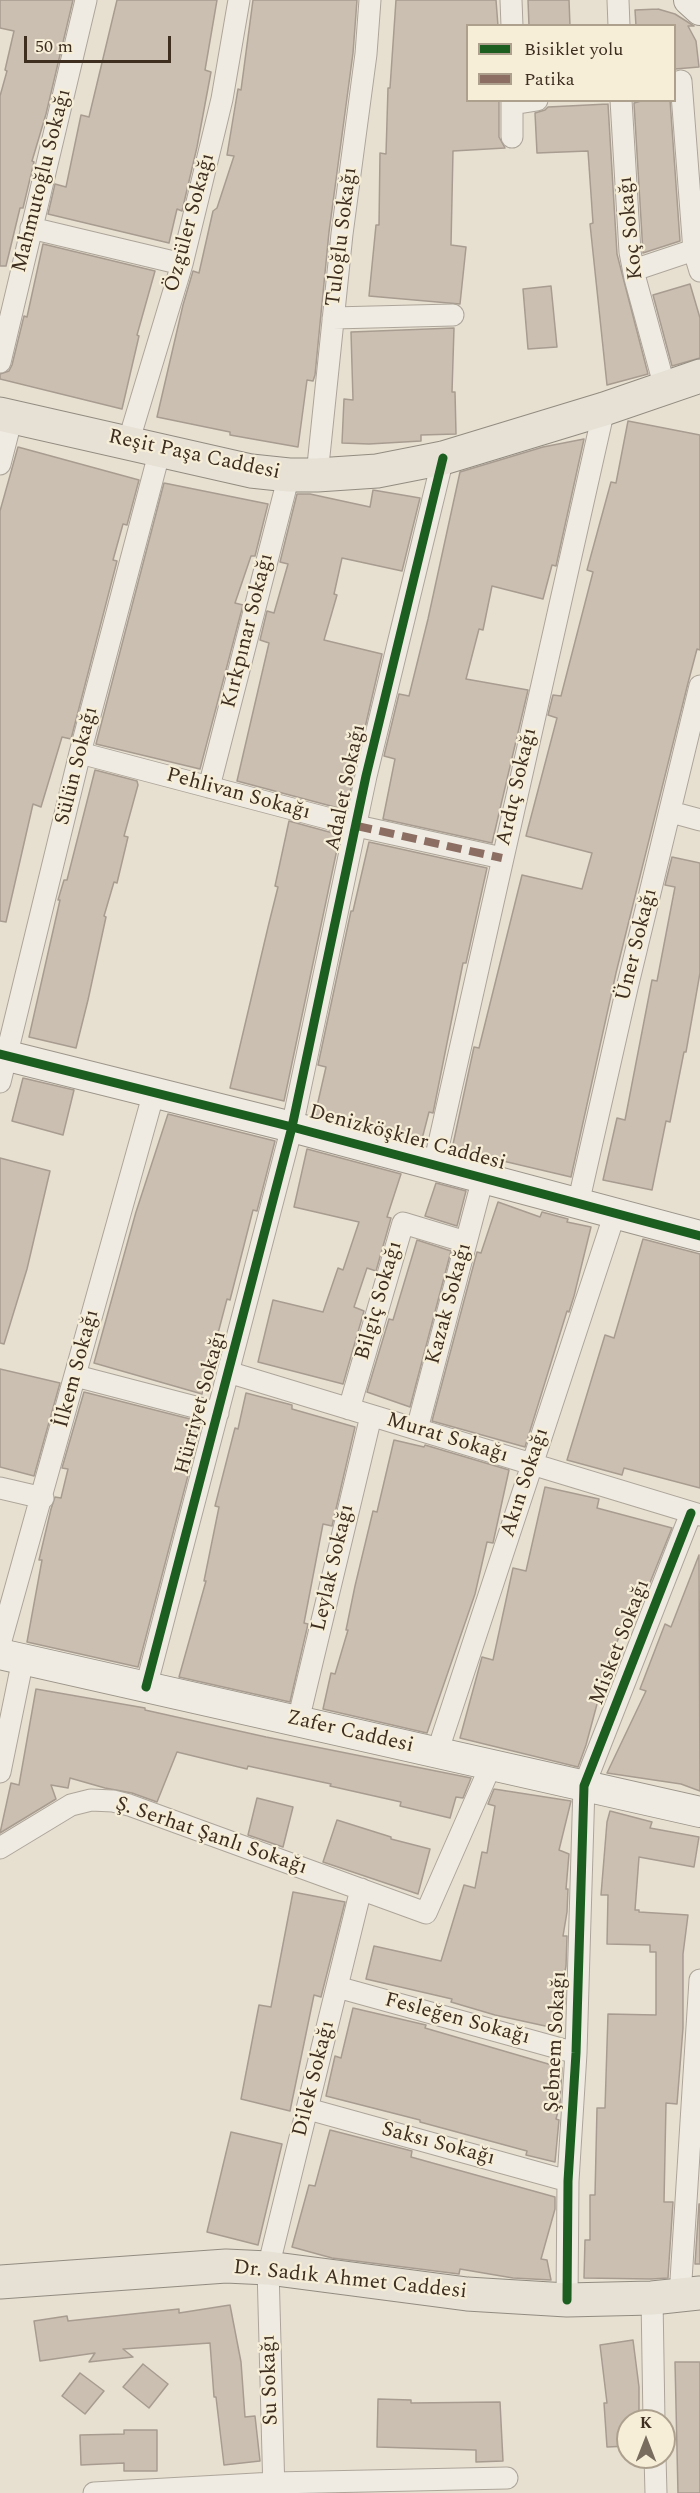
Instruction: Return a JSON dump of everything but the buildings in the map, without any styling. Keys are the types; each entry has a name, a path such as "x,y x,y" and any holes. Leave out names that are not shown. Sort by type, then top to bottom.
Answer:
{"main road":[{"name":"Reşit Paşa Caddesi","path":"6,415 251,471 303,475 377,471 443,458 604,409 700,376"},
{"name":"Dr. Sadık Ahmet Caddesi","path":"0,2282 226,2266 268,2268 467,2294 567,2300 677,2295"}],"street":[{"name":"Mahmutoğlu Sokağı","path":"0,362 86,0"},
{"name":"Özgüler Sokağı","path":"128,443 182,264 222,99 239,0"},
{"name":"Tuloğlu Sokağı","path":"303,475 333,318 366,54 370,0"},
{"path":"512,0 512,24"},
{"path":"618,0 619,24"},
{"path":"689,0 700,10"},
{"path":"634,270 698,257 685,80"},
{"path":"512,102 512,136"},
{"name":"Koç Sokağı","path":"621,102 630,252 664,388"},
{"path":"31,228 182,264"},
{"path":"333,318 453,315"},
{"name":"Ardıç Sokağı","path":"435,1165 604,409"},
{"path":"0,464 6,415"},
{"name":"Sülün Sokağı","path":"3,1064 80,753 160,450"},
{"name":"Adalet Sokağı","path":"292,1127 366,776 443,458"},
{"name":"Kırkpınar Sokağı","path":"209,788 303,475"},
{"name":"Üner Sokağı","path":"578,1204 627,988 700,686"},
{"name":"Pehlivan Sokağı","path":"80,753 357,826 502,858"},
{"path":"671,812 700,820"},
{"name":"Denizköşkler Caddesi","path":"3,1064 154,1092 700,1236"},
{"name":"İlkem Sokağı","path":"0,1772 8,1653 43,1498 154,1092"},
{"name":"Hürriyet Sokağı","path":"146,1687 292,1127"},
{"name":"Kazak Sokağı","path":"417,1429 483,1178"},
{"name":"Akın Sokağı","path":"437,1753 615,1213"},
{"name":"Bilgiç Sokağı","path":"349,1409 403,1223 466,1242"},
{"name":"Murat Sokağı","path":"228,1372 696,1514"},
{"path":"76,1376 218,1413"},
{"name":"Leylak Sokağı","path":"298,1721 371,1416"},
{"path":"0,1488 43,1498"},
{"name":"Misket Sokağı","path":"584,1786 696,1514"},
{"name":"Zafer Caddesi","path":"8,1653 146,1687 700,1812"},
{"name":"Ş. Serhat Şanlı Sokağı","path":"0,1848 71,1805 91,1800 113,1802 129,1805 426,1912 491,1765"},
{"name":"Şebnem Sokağı","path":"567,2300 568,2181 576,2053 584,1786"},
{"name":"Dilek Sokağı","path":"268,2268 361,1889"},
{"path":"656,2409 677,2295 700,1980"},
{"name":"Fesleğen Sokağı","path":"337,1987 576,2053"},
{"name":"Saksı Sokağı","path":"308,2109 568,2181"},
{"name":"Su Sokağı","path":"268,2268 274,2488"},
{"path":"655,2469 656,2493"},
{"path":"94,2493 507,2478"}],"marked path":[{"path":"357,826 502,858"}],"cycle path":[{"path":"146,1687 292,1127 366,776 443,458"},
{"path":"0,1054 292,1127 700,1236"},
{"path":"567,2300 568,2181 576,2053 584,1786 691,1513"}]}
